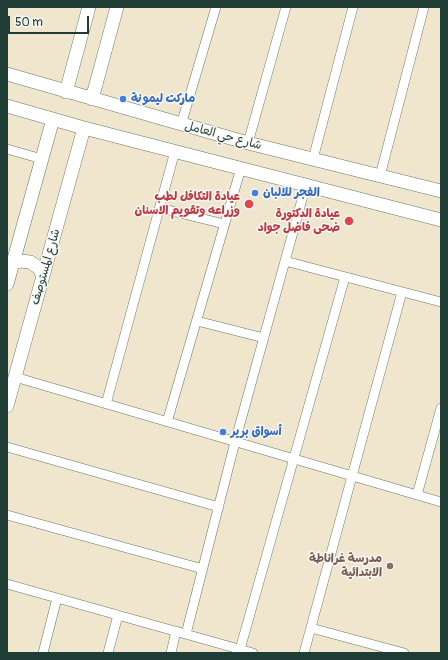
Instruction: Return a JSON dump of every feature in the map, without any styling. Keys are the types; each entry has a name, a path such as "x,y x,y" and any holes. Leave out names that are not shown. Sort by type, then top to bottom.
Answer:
{"main road":[{"path":"66,92 89,7"},
{"path":"92,99 117,7"},
{"name":"شارع حي العامل","path":"7,74 181,125 441,191"},
{"path":"7,106 84,128 441,220"},
{"path":"7,284 53,119"},
{"name":"شارع المستوصف","path":"7,406 84,128"},
{"path":"13,263 20,261 30,262 39,268 43,276"}],"street":[{"path":"181,125 216,7"},
{"path":"248,143 286,7"},
{"path":"313,159 353,7"},
{"path":"380,176 424,7"},
{"path":"7,150 42,159"},
{"path":"106,404 175,151"},
{"path":"167,422 241,168"},
{"path":"186,634 235,442 306,185"},
{"path":"160,208 224,224"},
{"path":"285,261 441,302"},
{"path":"239,651 345,278"},
{"path":"304,653 402,292"},
{"path":"197,320 264,338"},
{"path":"15,377 441,502"},
{"path":"418,495 440,415"},
{"path":"7,447 218,507"},
{"path":"7,515 203,569"},
{"path":"7,584 176,631 239,651 253,653"},
{"path":"43,653 57,598"},
{"path":"108,653 118,615"},
{"path":"311,628 376,649 404,653"},
{"path":"171,653 176,631"}],"place":[{"name":"ماركت ليمونة","path":"123,99"},
{"name":"الفجر للالبان","path":"255,193"},
{"name":"عيادة التكافل لطب وزراعه وتقويم الاسنان","path":"249,204"},
{"name":"عيادة الدكتورة ضحى فاضل جواد","path":"349,221"},
{"name":"أسواق برير","path":"223,432"},
{"name":"مدرسة غراناطة الابتدائية","path":"390,566"}]}
